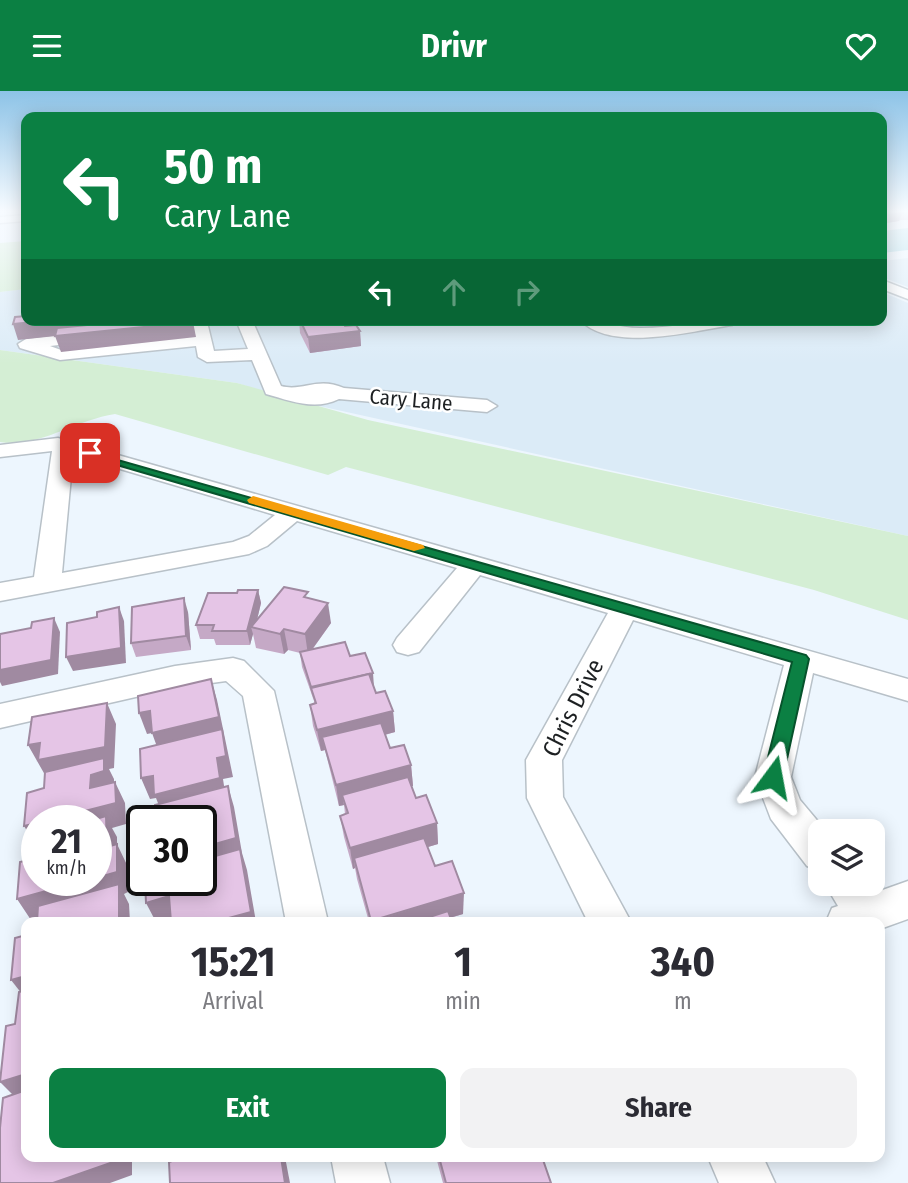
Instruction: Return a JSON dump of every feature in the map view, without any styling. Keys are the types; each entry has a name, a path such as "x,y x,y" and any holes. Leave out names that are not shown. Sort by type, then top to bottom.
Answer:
{"street":[{"path":"887,286 908,295"},
{"path":"887,298 908,295"},
{"path":"203,328 207,358 258,354 246,326"},
{"path":"599,326 628,333 684,326"},
{"path":"203,328 60,355 26,344 203,328"},
{"name":"Cary Lane","path":"258,354 280,392 324,398 336,394 487,406"},
{"path":"0,451 65,446 908,689"},
{"path":"47,583 60,460 65,446"},
{"path":"0,592 240,549 258,541 294,512"},
{"path":"408,645 474,565"},
{"name":"Chris Drive","path":"607,917 545,798 544,760 625,608"},
{"path":"801,659 773,777 784,809 808,838"},
{"path":"0,716 175,677 233,669 258,691 306,917"},
{"path":"854,907 908,900"},
{"path":"358,1162 363,1183"},
{"path":"737,1162 748,1183"}],"shaded area":[{"path":"887,262 908,262 908,287 887,279"},
{"path":"21,290 21,326 887,326 887,294 908,303 908,536 283,398 237,383 0,350 0,292"}],"green space":[{"path":"0,262 21,262 21,290 0,292"},
{"path":"0,350 237,383 368,420 908,536 908,620 814,590 346,467 328,475 115,414 29,441 0,442"}],"building":[{"path":"21,316 21,323 13,324 15,317"},
{"path":"77,326 154,326 55,336 57,328"},
{"path":"303,326 357,326 360,331 308,337"},
{"path":"284,587 308,592 304,597 328,603 305,634 284,629 280,634 251,627"},
{"path":"238,590 258,590 247,631 212,631 214,625 196,625 208,593 237,593"},
{"path":"184,598 186,636 131,643 132,607"},
{"path":"119,607 121,648 66,657 67,623 97,617 97,612"},
{"path":"54,618 51,660 0,670 0,634 31,628 32,622"},
{"path":"345,642 350,656 365,653 373,673 311,687 300,652"},
{"path":"369,674 376,693 385,691 393,711 317,730 310,705 316,703 311,688"},
{"path":"211,679 219,717 152,733 150,711 139,713 138,696"},
{"path":"107,703 105,747 38,760 40,743 28,745 32,717"},
{"path":"381,723 390,748 404,745 411,765 336,785 322,737"},
{"path":"222,729 226,756 217,758 220,778 154,795 153,776 141,778 140,749"},
{"path":"104,758 104,771 91,775 90,788 115,782 116,803 26,805 27,793 44,788 45,772"},
{"path":"408,777 416,798 426,795 437,823 350,848 340,816 348,813 342,795"},
{"path":"228,786 236,838 217,843 217,805 155,805"},
{"path":"424,838 435,866 452,861 464,893 384,917 370,917 354,858"},
{"path":"117,844 117,872 112,873 112,846"},
{"path":"240,849 251,912 232,917 171,917 169,896 217,896 217,855"},
{"path":"20,862 21,896 28,896 17,899"},
{"path":"119,884 119,917 37,917 38,906 75,896 112,896 112,886"},
{"path":"146,896 169,896 146,903"},
{"path":"448,911 450,917 429,917"},
{"path":"21,936 21,977 11,980 15,938"},
{"path":"19,992 21,1076 0,1082 6,1026 15,1024"},
{"path":"21,1092 21,1162 113,1162 53,1183 0,1183 3,1098"},
{"path":"169,1162 282,1162 285,1183 170,1183"},
{"path":"440,1162 544,1162 551,1183 446,1183"}],"slow traffic":[{"path":"253,500 418,548"}],"route":[{"path":"90,453 801,659 773,777"}]}
